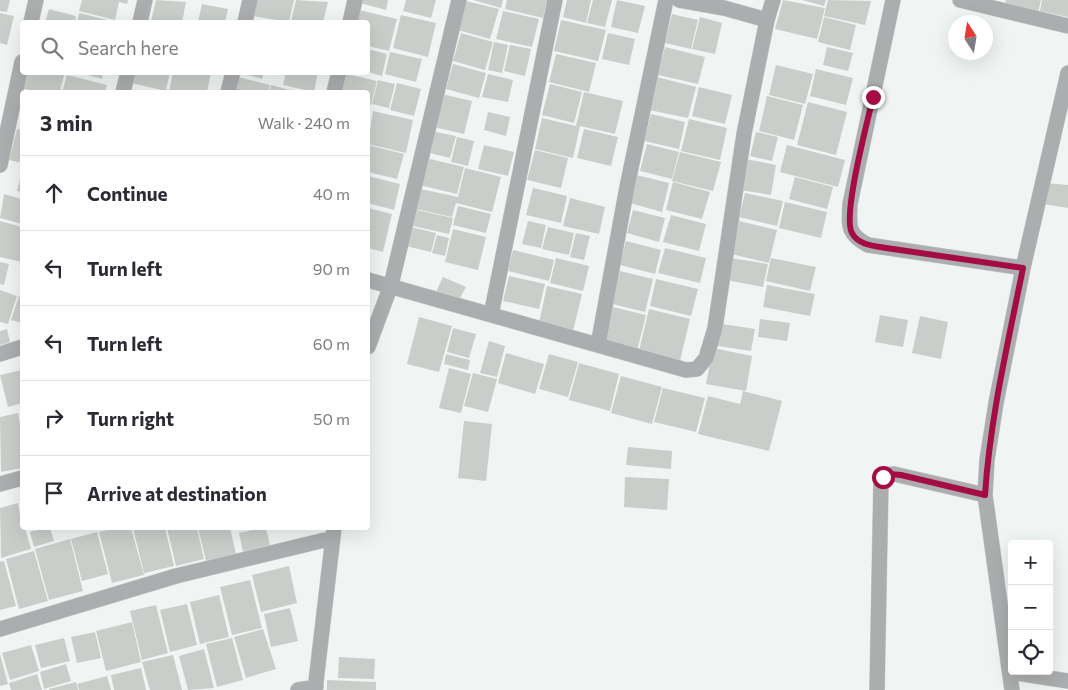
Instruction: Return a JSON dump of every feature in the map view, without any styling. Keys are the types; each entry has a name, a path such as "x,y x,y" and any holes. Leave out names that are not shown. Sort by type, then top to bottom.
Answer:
{"street":[{"path":"31,20 36,0"},
{"path":"140,20 145,0"},
{"path":"245,20 250,0"},
{"path":"350,20 355,0"},
{"path":"370,342 391,285 459,0"},
{"path":"492,315 555,0"},
{"path":"598,345 627,187 666,0"},
{"path":"679,0 724,8 767,20"},
{"path":"370,280 686,370 697,369 706,358 715,328 744,134 767,20 773,0"},
{"path":"893,0 850,204 849,224 851,232 856,239 868,245 1023,268"},
{"path":"960,0 1068,26"},
{"path":"0,165 20,71"},
{"path":"1008,658 985,495 987,460 996,403 1023,268 1068,73"},
{"path":"124,90 127,75"},
{"path":"228,90 232,75"},
{"path":"334,90 338,75"},
{"path":"0,354 20,348"},
{"path":"877,690 881,481 886,475 894,474 985,495"},
{"path":"0,484 20,479"},
{"path":"0,629 176,576 333,533 316,688 298,690"},
{"path":"1010,675 1012,690"},
{"path":"1029,675 1068,681"}],"building":[{"path":"0,0 10,0 7,12 0,11"},
{"path":"82,0 128,0 127,4 119,2 115,20 79,11"},
{"path":"156,0 186,2 182,20 151,20"},
{"path":"255,0 294,0 289,20 252,16"},
{"path":"296,0 328,2 324,20 291,20"},
{"path":"361,0 388,0 386,10 360,3"},
{"path":"406,0 436,0 431,18 403,11"},
{"path":"473,0 503,0 501,8"},
{"path":"507,0 547,0 543,18 505,9"},
{"path":"567,0 591,0 586,23 563,17"},
{"path":"593,0 612,0 605,27 587,23"},
{"path":"617,0 645,6 638,33 611,27"},
{"path":"783,0 825,8 817,39 775,29"},
{"path":"802,0 826,0 824,6"},
{"path":"828,0 871,1 865,25 824,16"},
{"path":"1006,0 1041,0 1037,17 1004,9"},
{"path":"1042,0 1068,0 1068,17 1040,11"},
{"path":"466,1 499,9 490,39 458,30"},
{"path":"202,4 228,9 225,20 198,20"},
{"path":"49,9 76,16 75,20 46,20"},
{"path":"355,9 397,19 389,51 370,46 370,20 352,20"},
{"path":"503,11 539,19 532,47 496,39"},
{"path":"0,13 14,16 7,45 0,43"},
{"path":"79,13 108,20 77,20"},
{"path":"672,14 698,20 691,49 665,43"},
{"path":"401,15 436,23 428,57 393,48"},
{"path":"700,17 722,23 715,54 692,49"},
{"path":"824,17 856,25 850,50 818,42"},
{"path":"561,20 606,30 598,61 554,51"},
{"path":"461,33 493,42 485,70 453,61"},
{"path":"608,33 635,39 629,65 602,59"},
{"path":"494,42 508,45 502,73 488,70"},
{"path":"510,45 531,49 525,76 504,71"},
{"path":"665,47 705,57 698,84 658,75"},
{"path":"827,47 853,53 848,71 823,65"},
{"path":"370,50 387,54 382,76 370,73"},
{"path":"390,52 422,59 416,82 385,74"},
{"path":"556,54 596,63 589,92 549,82"},
{"path":"453,64 486,73 479,98 446,89"},
{"path":"776,65 813,74 805,104 769,95"},
{"path":"816,69 853,78 846,105 810,96"},
{"path":"488,74 513,80 508,102 482,97"},
{"path":"27,75 64,75 60,90 24,89"},
{"path":"67,75 107,85 106,90 63,90"},
{"path":"88,75 103,75 102,79"},
{"path":"132,75 169,75 166,90 131,83"},
{"path":"172,75 210,75 207,90 169,90"},
{"path":"248,75 263,75 262,79"},
{"path":"285,75 317,75 314,90 283,85"},
{"path":"341,75 351,75 377,81 371,105 370,90 338,90"},
{"path":"234,76 270,85 269,90 230,90"},
{"path":"657,77 696,87 688,118 649,110"},
{"path":"378,80 395,84 389,108 372,104"},
{"path":"397,83 421,89 414,116 390,110"},
{"path":"550,84 582,92 574,123 542,115"},
{"path":"271,85 290,90 270,90"},
{"path":"699,87 732,95 725,124 692,116"},
{"path":"584,92 623,101 615,134 580,126 573,158 535,149 542,118 576,126"},
{"path":"442,94 472,101 464,134 434,127"},
{"path":"767,96 803,105 794,140 759,131"},
{"path":"808,102 847,112 836,155 797,145"},
{"path":"373,111 413,120 406,153 370,144"},
{"path":"488,112 510,117 506,136 484,130"},
{"path":"651,114 685,122 679,149 644,141"},
{"path":"689,119 727,128 720,160 681,151"},
{"path":"17,129 20,130 20,163 9,160"},
{"path":"584,129 618,137 611,166 577,158"},
{"path":"431,131 456,136 450,158 426,152"},
{"path":"756,132 778,137 772,161 750,156"},
{"path":"457,137 474,141 468,166 451,162"},
{"path":"647,144 679,152 672,179 640,171"},
{"path":"484,145 514,152 508,176 478,169"},
{"path":"787,145 845,160 838,187 780,172"},
{"path":"370,146 404,154 397,179 370,172"},
{"path":"535,150 568,158 561,188 527,180"},
{"path":"680,152 721,162 713,191 672,181"},
{"path":"426,158 464,167 457,194 419,185"},
{"path":"746,159 776,165 771,195 740,190"},
{"path":"465,168 501,177 492,212 456,203 452,217 416,209 421,189 458,197"},
{"path":"637,175 669,183 662,212 630,203"},
{"path":"370,176 400,184 394,210 370,204"},
{"path":"795,177 833,187 827,209 789,199"},
{"path":"20,179 20,192 17,191"},
{"path":"673,182 710,192 702,219 666,210"},
{"path":"1047,183 1068,185 1068,208 1043,204"},
{"path":"533,188 567,196 561,223 526,215"},
{"path":"745,193 783,201 777,226 739,217"},
{"path":"4,194 20,198 20,223 0,218"},
{"path":"570,198 605,207 599,234 563,226"},
{"path":"785,202 827,212 821,238 779,228"},
{"path":"458,206 491,214 486,233 453,225"},
{"path":"370,208 392,214 383,252 370,249"},
{"path":"417,210 453,218 449,234 413,226"},
{"path":"633,210 665,218 659,242 627,233"},
{"path":"671,215 706,224 699,251 663,242"},
{"path":"0,221 20,226 20,262 0,257"},
{"path":"528,221 546,225 541,248 522,244"},
{"path":"739,221 777,230 769,263 731,254"},
{"path":"411,227 436,233 431,252 406,246"},
{"path":"548,227 574,233 569,255 542,249"},
{"path":"453,229 486,237 478,270 445,262"},
{"path":"576,233 590,236 584,260 570,257"},
{"path":"437,235 449,238 445,256 432,253"},
{"path":"626,241 661,250 655,274 620,265"},
{"path":"665,248 706,258 700,283 658,273"},
{"path":"513,250 554,260 549,281 508,271"},
{"path":"556,258 589,266 583,291 550,283"},
{"path":"731,258 768,264 763,287 726,280"},
{"path":"771,258 816,267 810,291 766,281"},
{"path":"0,262 9,264 4,285 0,284"},
{"path":"620,271 653,279 645,312 612,304"},
{"path":"509,276 545,284 539,309 503,301"},
{"path":"443,277 466,287 458,302 436,292"},
{"path":"656,279 698,289 691,316 650,306"},
{"path":"767,285 815,294 810,316 763,307"},
{"path":"547,286 582,294 573,331 539,323"},
{"path":"0,290 17,296 8,324 0,322"},
{"path":"19,296 20,296 20,322 11,320"},
{"path":"613,307 646,315 637,351 605,343"},
{"path":"649,309 690,319 680,361 639,351"},
{"path":"880,315 908,320 903,347 875,342"},
{"path":"920,316 948,322 941,359 912,353"},
{"path":"419,317 452,326 439,372 407,364"},
{"path":"760,319 790,323 787,341 758,337"},
{"path":"716,323 755,329 751,351 712,345"},
{"path":"453,328 476,334 469,358 447,352"},
{"path":"7,329 10,342 0,345 0,331"},
{"path":"489,341 505,346 497,377 480,373"},
{"path":"713,348 752,356 746,391 706,384"},
{"path":"506,353 544,364 535,394 498,383"},
{"path":"446,354 470,360 468,370 444,364"},
{"path":"549,354 578,362 568,397 539,389"},
{"path":"579,363 619,374 610,411 569,400"},
{"path":"449,368 471,374 461,413 439,408"},
{"path":"20,370 20,404 8,407 0,375"},
{"path":"473,373 497,379 488,412 464,406"},
{"path":"621,376 662,387 652,424 611,413"},
{"path":"663,388 705,398 696,432 654,422"},
{"path":"743,391 782,401 769,451 698,434 708,396 740,404"},
{"path":"18,413 20,424 20,468 1,472 0,417"},
{"path":"464,421 492,424 486,481 458,478"},
{"path":"628,447 672,451 671,469 626,465"},
{"path":"625,477 669,479 667,510 624,507"},
{"path":"18,503 20,530 26,530 31,549 1,558 0,508"},
{"path":"51,530 54,541 34,547 30,532"},
{"path":"132,530 144,575 112,583 99,532"},
{"path":"133,530 165,530 174,566 144,573"},
{"path":"167,530 197,530 204,559 176,566"},
{"path":"198,530 230,530 236,554 206,561"},
{"path":"252,530 266,530 270,545 243,552 239,533"},
{"path":"97,532 108,574 82,581 71,539"},
{"path":"70,539 83,591 49,600 35,549"},
{"path":"34,551 48,601 19,609 6,559"},
{"path":"4,561 16,606 0,610 0,562"},
{"path":"289,566 297,603 261,612 252,575"},
{"path":"250,580 262,628 232,635 220,587"},
{"path":"219,595 229,637 200,644 190,602"},
{"path":"187,604 197,645 170,652 160,610"},
{"path":"156,605 168,653 142,660 130,611"},
{"path":"290,608 298,641 271,647 264,614"},
{"path":"132,622 141,662 106,671 96,631"},
{"path":"263,629 276,669 246,678 234,637"},
{"path":"95,632 101,658 77,663 71,637"},
{"path":"64,638 70,661 41,668 35,645"},
{"path":"232,638 243,680 217,687 206,644"},
{"path":"31,645 39,671 10,680 2,653"},
{"path":"204,649 214,688 188,690 179,656"},
{"path":"0,654 8,684 0,686"},
{"path":"173,655 182,690 150,690 142,662"},
{"path":"339,657 375,659 374,679 338,678"},
{"path":"66,664 71,681 44,689 40,672"},
{"path":"141,668 146,690 114,690 111,675"},
{"path":"37,674 42,690 11,690 9,683"},
{"path":"107,676 111,690 79,690 77,684"},
{"path":"327,680 376,682 376,690 327,690"},
{"path":"76,682 78,690 49,690 49,689"}],"route":[{"path":"873,97 850,204 849,224 851,232 856,239 868,245 1023,268 996,403 987,460 985,495 901,475 889,474 883,477"}]}
